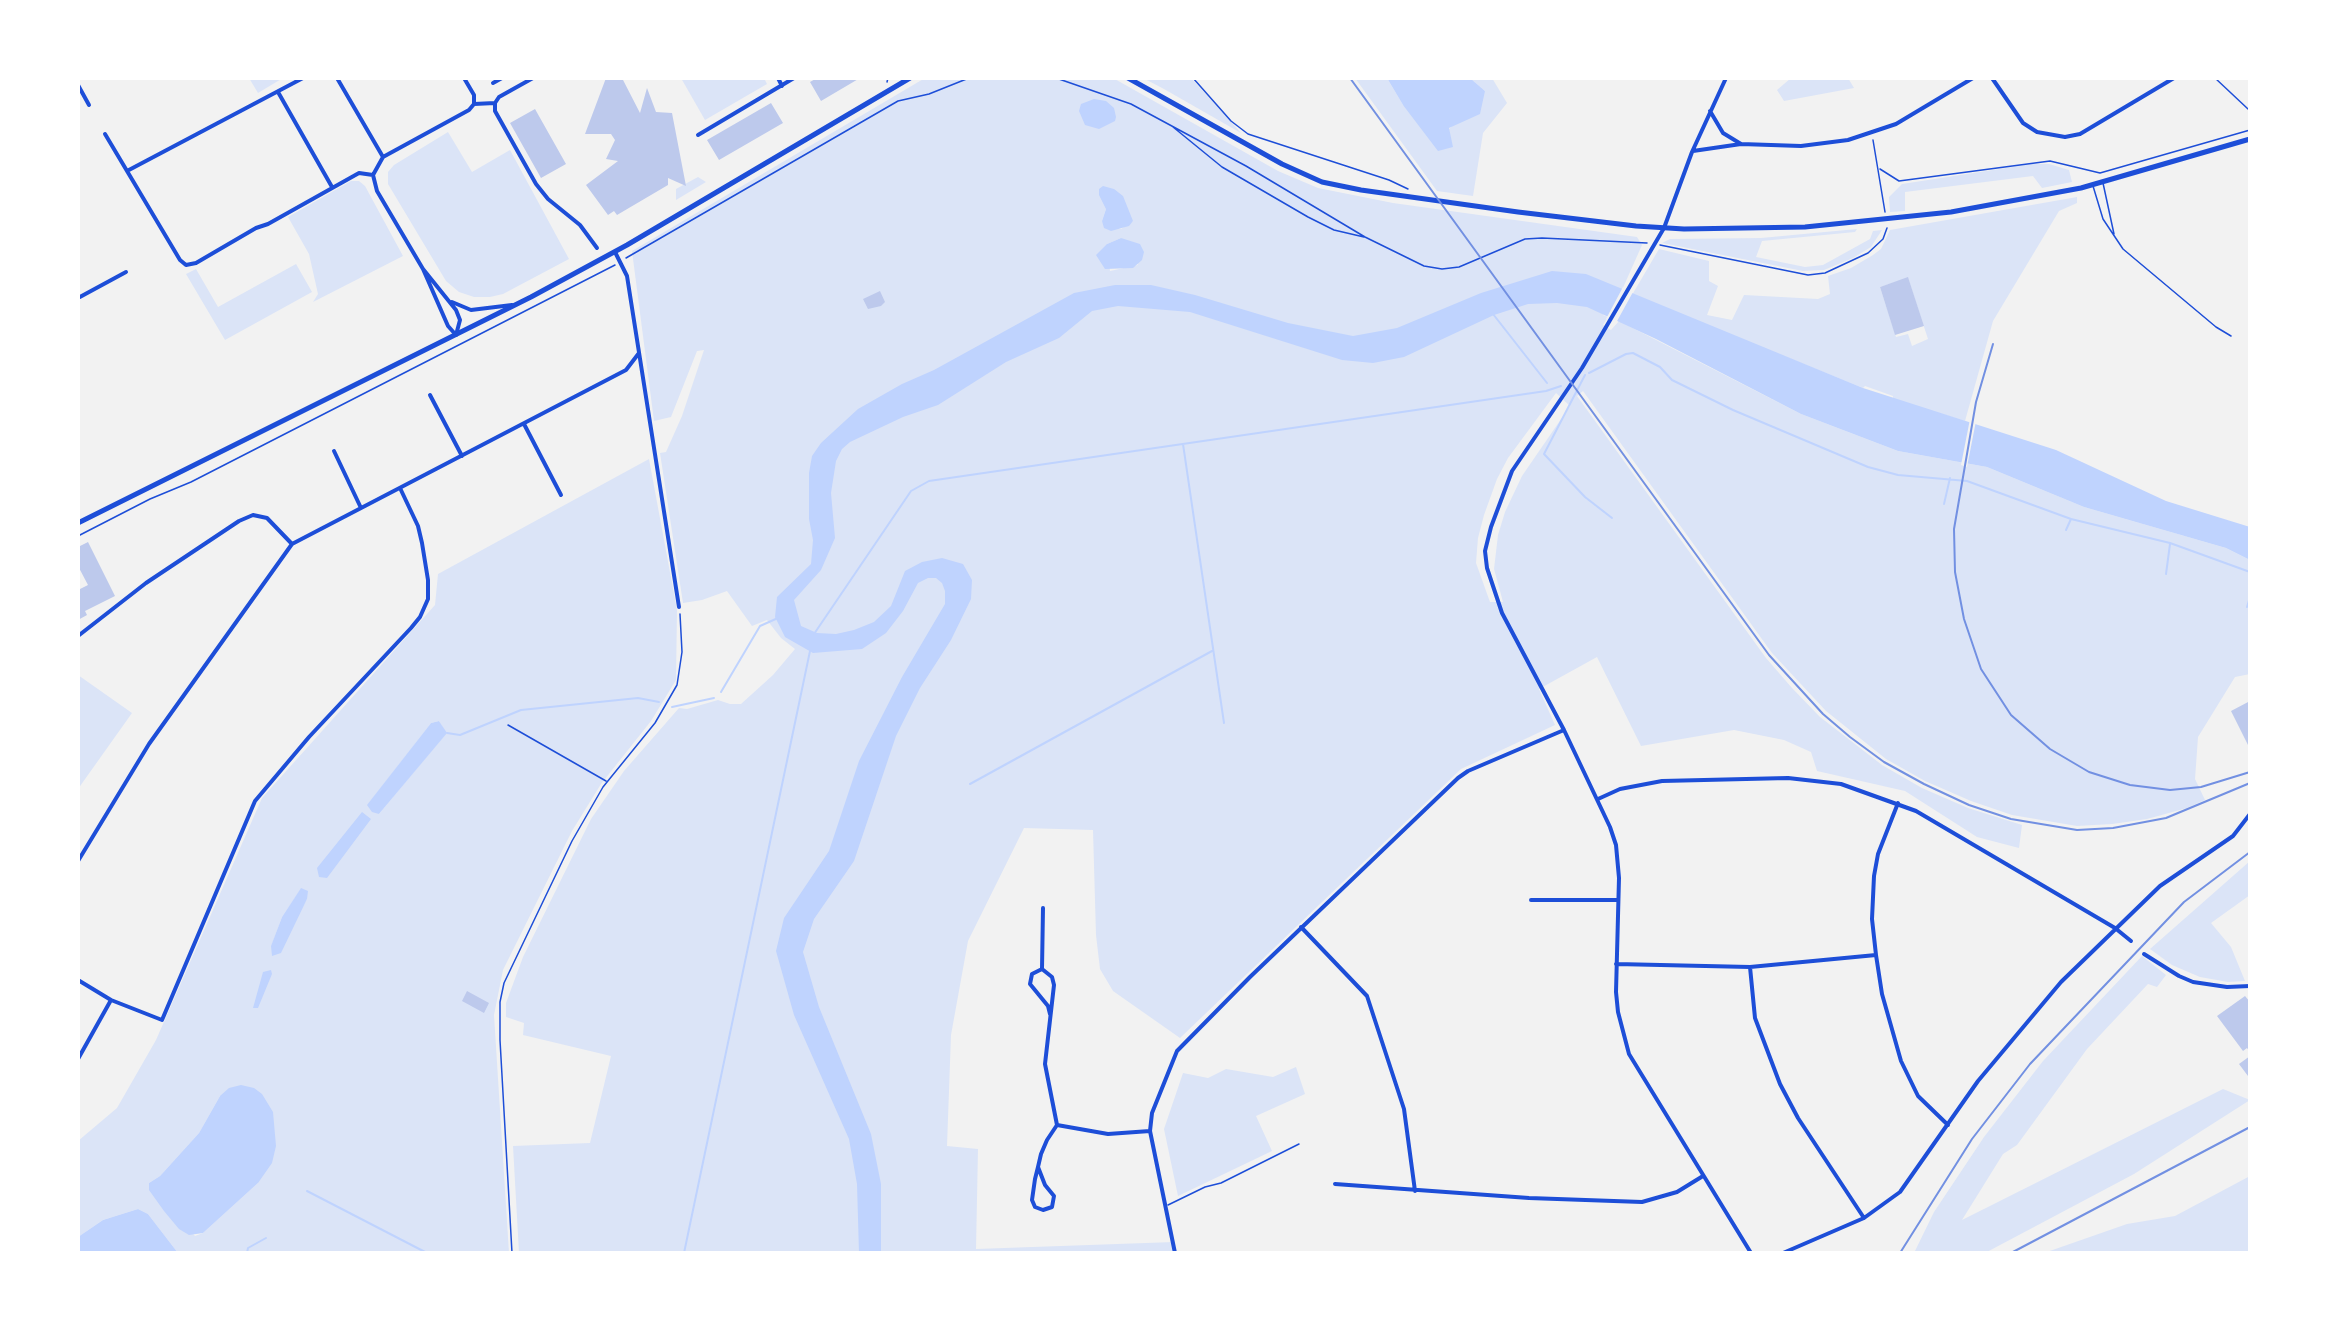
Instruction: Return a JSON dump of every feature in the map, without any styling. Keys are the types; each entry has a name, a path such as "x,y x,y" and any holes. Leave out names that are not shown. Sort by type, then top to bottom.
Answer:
{"main road":[{"path":"78,523 516,305 615,252 910,78"},
{"path":"1128,78 1282,164 1322,182 1421,199 1664,228 1745,229 1877,221 1951,212 2081,188 2247,140"}],"street":[{"path":"127,171 303,78"},
{"path":"337,78 383,157"},
{"path":"456,335 423,269 377,191 373,175 383,157 469,110 474,104 474,95 464,78"},
{"path":"493,83 502,78"},
{"path":"533,78 499,97 495,103 498,118 548,199 580,225 597,248"},
{"path":"778,78 782,86"},
{"path":"698,135 794,78"},
{"path":"1726,78 1692,152 1664,228 1607,328 1512,471 1491,527 1485,551 1487,568 1502,613 1598,799 1616,845 1618,1012 1629,1054 1751,1253"},
{"path":"1692,152 1741,144 1801,146 1828,144 1871,133 1925,109 1973,78"},
{"path":"1992,78 2023,123 2037,132 2065,137 2080,134 2174,78"},
{"path":"78,85 89,105"},
{"path":"278,92 332,187"},
{"path":"474,104 495,103"},
{"path":"1710,111 1723,133 1741,144"},
{"path":"105,134 180,260 186,265 195,263 256,228 268,224 359,172 373,175"},
{"path":"615,252 627,276 680,607"},
{"path":"423,269 449,300 460,320 460,328 456,335"},
{"path":"78,298 126,273"},
{"path":"449,300 471,310 516,305"},
{"path":"78,861 149,744 292,544 626,370 639,353"},
{"path":"430,395 462,456"},
{"path":"524,424 561,495"},
{"path":"334,451 361,508"},
{"path":"78,980 111,1000 162,1020 255,801 309,737 411,628 428,599 423,543 418,526 400,488"},
{"path":"78,636 146,583 246,518 253,515 267,518 292,544"},
{"path":"1176,1253 1150,1131 1152,1113 1176,1053 1301,927 1458,778 1467,771 1564,730"},
{"path":"1598,799 1629,787 1662,781 1788,778 1841,784 1916,811 2115,928 2131,941"},
{"path":"1898,803 1878,854 1874,876 1872,919 1876,955 1891,1030 1905,1070 1918,1096 1948,1125"},
{"path":"1783,1253 1864,1218 1900,1192 1978,1081 2031,1015 2115,928 2184,867 2233,836 2250,814"},
{"path":"1531,900 1618,900"},
{"path":"1042,969 1043,908"},
{"path":"1301,927 1367,996 1404,1109 1415,1191"},
{"path":"2144,954 2173,973 2193,982 2227,987 2250,986"},
{"path":"1616,964 1750,967 1876,955"},
{"path":"1750,967 1755,1018 1780,1084 1798,1118 1864,1218"},
{"path":"1038,1167 1045,1185 1054,1196 1052,1206 1043,1210 1035,1207 1032,1200 1038,1167 1047,1140 1057,1125 1046,1064 1054,985 1052,977 1042,969"},
{"path":"1042,969 1032,974 1030,984 1048,1006 1050,1014"},
{"path":"78,1059 111,1000"},
{"path":"1057,1125 1108,1134 1150,1131"},
{"path":"1335,1184 1415,1191 1642,1202 1677,1192 1703,1176"}],"lane":[{"path":"2215,78 2248,109"},
{"path":"2103,182 2114,235"},
{"path":"2092,185 2103,219 2127,255 2216,327 2231,336"},
{"path":"1167,1206 1205,1187 1221,1183 1299,1144"}],"path":[{"path":"78,536 150,499 191,482 620,262 898,101 929,94 969,78"},
{"path":"1056,78 1122,100 1168,123 1246,166 1365,237 1424,267 1442,269 1471,263 1525,239 1655,244 1808,275 1825,273 1868,253 1883,239 1887,228"},
{"path":"1071,84 1072,78"},
{"path":"1193,78 1232,121 1248,134 1402,184 1421,199"},
{"path":"1168,123 1222,167 1308,217 1334,230 1365,237"},
{"path":"1880,169 1899,181 2050,161 2100,173 2250,129"},
{"path":"1871,133 1880,169 1886,215"},
{"path":"512,1253 500,1002 504,983 568,851 608,781 655,723 678,684 682,652 680,607"},
{"path":"508,725 608,781"}],"shaded area":[{"path":"249,78 283,78 258,93"},
{"path":"681,78 764,78 767,84 705,120"},
{"path":"925,78 1113,78 1278,171 1318,188 1393,203 1637,237 1642,245 1622,290 1617,288 1603,315 1608,317 1603,325 1611,330 1619,321 1801,414 1898,451 1987,467 2084,507 2226,548 2250,560 2250,674 2235,677 2198,737 2195,779 2205,800 2187,808 2147,819 2077,826 2012,815 1971,801 1925,781 1886,759 1826,711 1772,653 1583,391 1577,396 1766,658 1792,688 1820,717 1882,765 1922,788 1968,808 2022,825 2019,848 1977,837 1905,791 1817,771 1811,752 1784,740 1734,730 1641,746 1597,657 1539,689 1555,725 1461,769 1180,1038 1113,991 1100,969 1096,935 1093,830 1024,828 968,941 951,1035 947,1146 978,1149 976,1249 1174,1242 1175,1253 519,1253 513,1146 590,1143 611,1056 523,1035 524,1023 506,1017 506,1003 523,957 591,819 624,771 679,708 687,709 718,700 730,704 741,704 773,675 795,649 781,638 767,620 752,626 727,591 702,600 683,603 660,453 666,452 682,416 704,350 697,351 671,417 654,421 632,251","holes":["1106,209 1133,221 1121,229 1102,221","1121,238 1138,265 1110,271 1107,244","1556,393 1570,406 1522,476 1505,512 1498,535 1494,569 1503,602 1490,602 1476,563 1478,538 1497,479 1508,458"]},
{"path":"1143,78 1191,78 1241,133 1164,89"},
{"path":"1355,78 1387,78 1403,105 1449,129 1485,91 1470,78 1492,78 1507,103 1483,133 1473,196 1437,191"},
{"path":"1791,78 1848,78 1854,88 1784,101 1777,90"},
{"path":"448,132 472,172 510,150 569,259 503,294 490,297 474,297 459,292 446,281 388,184 388,172 394,165"},
{"path":"2032,164 2049,164 2069,170 2072,182 2042,188 2033,176 1905,192 1905,211 1890,212 1889,197 1902,184"},
{"path":"698,177 706,182 676,200 676,189"},
{"path":"351,181 359,181 365,186 403,256 313,302 318,294 309,254 288,217"},
{"path":"2077,197 2077,203 2059,211 1993,321 1965,421 1893,399 1893,396 1865,386 1863,388 1632,295 1659,249 1709,261 1709,281 1718,286 1707,315 1732,320 1744,295 1818,299 1830,294 1828,276 1851,268 1873,255 1881,249 1890,230","holes":["1908,278 1928,339 1912,346 1908,334 1896,337 1880,287"]},
{"path":"1857,229 1855,232 1762,241 1756,257 1805,267 1823,265 1870,239 1873,231 1882,230 1871,247 1853,258 1824,270 1803,271 1662,243 1670,239 1761,238"},
{"path":"296,264 312,292 225,340 186,274 196,269 218,307"},
{"path":"649,459 677,610 676,680 651,721 601,784 572,831 503,970 494,1015 509,1253 178,1253 148,1214 138,1209 103,1220 78,1237 78,1141 117,1108 156,1040 262,798 435,605 438,574","holes":["439,721 446,733 379,814 368,805 431,723","301,889 307,899 292,925 271,947 282,917","220,1096 258,1183 203,1233 195,1236 149,1183 160,1176 199,1133"]},
{"path":"78,675 132,713 78,789"},
{"path":"2250,861 2250,895 2211,923 2231,947 2245,981 2228,982 2200,977 2172,965 2150,949"},
{"path":"2142,956 2166,975 2157,987 2148,984 2087,1049 2017,1145 2003,1154 1962,1220 2223,1089 2250,1100 2134,1174 1985,1253 1914,1253 1934,1212 1984,1137 2043,1061"},
{"path":"1296,1067 1305,1094 1256,1116 1272,1151 1178,1196 1164,1129 1183,1073 1208,1078 1226,1069 1273,1077"},
{"path":"2250,1176 2250,1253 2044,1253 2127,1224 2175,1216"}],"water":[{"path":"1387,78 1470,78 1485,91 1480,114 1449,128 1453,147 1438,151 1403,105"},
{"path":"1094,99 1106,101 1114,108 1116,117 1115,121 1099,129 1085,125 1079,111 1081,104"},
{"path":"1103,186 1114,189 1123,196 1133,221 1129,226 1111,231 1104,228 1102,221 1106,209 1099,195 1099,189"},
{"path":"1121,238 1140,244 1144,252 1142,260 1133,268 1105,269 1096,255 1107,244"},
{"path":"1552,271 1586,274 1863,388 2056,450 2166,501 2250,527 2250,560 2226,548 2084,507 1987,467 1898,451 1801,414 1656,339 1587,307 1557,303 1528,304 1494,315 1404,357 1373,363 1342,360 1190,312 1118,306 1092,311 1059,338 1006,362 938,405 903,417 850,442 842,449 836,461 831,493 835,538 821,570 794,600 801,626 817,633 836,634 874,622 891,606 905,571 922,562 942,558 963,564 972,580 971,599 951,640 920,688 896,736 854,861 814,919 803,952 819,1007 871,1134 881,1184 881,1253 859,1253 857,1184 849,1139 794,1015 776,951 784,918 829,851 859,761 902,677 945,604 945,591 942,583 936,578 928,578 918,583 903,611 886,633 862,649 813,653 785,637 775,617 777,597 811,564 813,540 809,519 809,473 812,456 821,443 858,409 1074,293 1115,285 1151,285 1195,295 1288,323 1353,336 1397,328 1481,293"},
{"path":"439,721 447,733 379,814 372,812 367,805 431,723"},
{"path":"362,812 371,819 327,878 319,877 317,868"},
{"path":"301,888 308,891 307,899 281,953 272,956 271,946 282,917"},
{"path":"271,970 272,974 258,1008 253,1008 263,972"},
{"path":"241,1085 254,1088 262,1094 273,1112 276,1146 272,1163 258,1183 203,1233 189,1235 179,1229 164,1211 149,1190 149,1183 160,1176 199,1133 220,1096 229,1088"},
{"path":"138,1209 148,1214 178,1253 78,1253 78,1237 103,1220"}],"pier":[{"path":"1623,287 1633,292 1616,323 1606,319"},
{"path":"1970,419 1976,421 1967,467 1961,465"}],"building":[{"path":"606,78 622,78 640,113 647,88 656,112 672,113 686,186 668,178 668,185 617,215 614,211 608,215 586,185 618,161 606,159 615,140 611,134 585,134"},
{"path":"817,78 860,78 821,101 810,82"},
{"path":"771,103 783,123 719,160 707,140"},
{"path":"535,109 566,164 541,178 510,123"},
{"path":"1908,277 1924,326 1895,335 1880,287"},
{"path":"880,291 885,302 881,306 868,309 863,299"},
{"path":"88,542 115,596 85,611 87,615 78,620 78,590 88,585 78,566 78,547"},
{"path":"2250,701 2250,749 2231,711"},
{"path":"467,991 489,1003 484,1013 462,1001"},
{"path":"2245,996 2250,1002 2250,1052 2247,1048 2243,1051 2217,1016"},
{"path":"2250,1056 2250,1075 2248,1076 2239,1064"}],"waterway":[{"path":"1493,314 1547,383"},
{"path":"1589,373 1626,354 1633,353 1660,367 1672,380 1733,410 1868,467 1898,475 1967,481 2071,519 2170,543 2250,572"},
{"path":"1585,375 1544,454 1585,497 1612,518"},
{"path":"814,634 911,491 929,481 1546,391 1561,386"},
{"path":"1183,444 1224,723"},
{"path":"1944,504 1950,478"},
{"path":"2066,530 2071,519"},
{"path":"2166,574 2170,544"},
{"path":"2247,607 2250,597"},
{"path":"721,692 760,626 778,618"},
{"path":"684,1253 810,651"},
{"path":"970,784 1212,651"},
{"path":"447,733 460,735 521,710 638,698 659,702"},
{"path":"672,707 714,698"},
{"path":"307,1191 427,1253"},
{"path":"247,1253 248,1248 266,1238"}],"railway":[{"path":"1350,78 1769,655 1823,714 1850,737 1884,762 1969,805 2011,819 2077,830 2113,828 2166,818 2250,783"},
{"path":"1993,344 1976,402 1954,529 1955,572 1964,619 1981,669 2011,715 2050,749 2089,772 2130,785 2170,790 2201,787 2250,772"},
{"path":"1900,1253 1972,1139 2030,1064 2184,902 2250,852"},
{"path":"2011,1253 2250,1127"}]}
